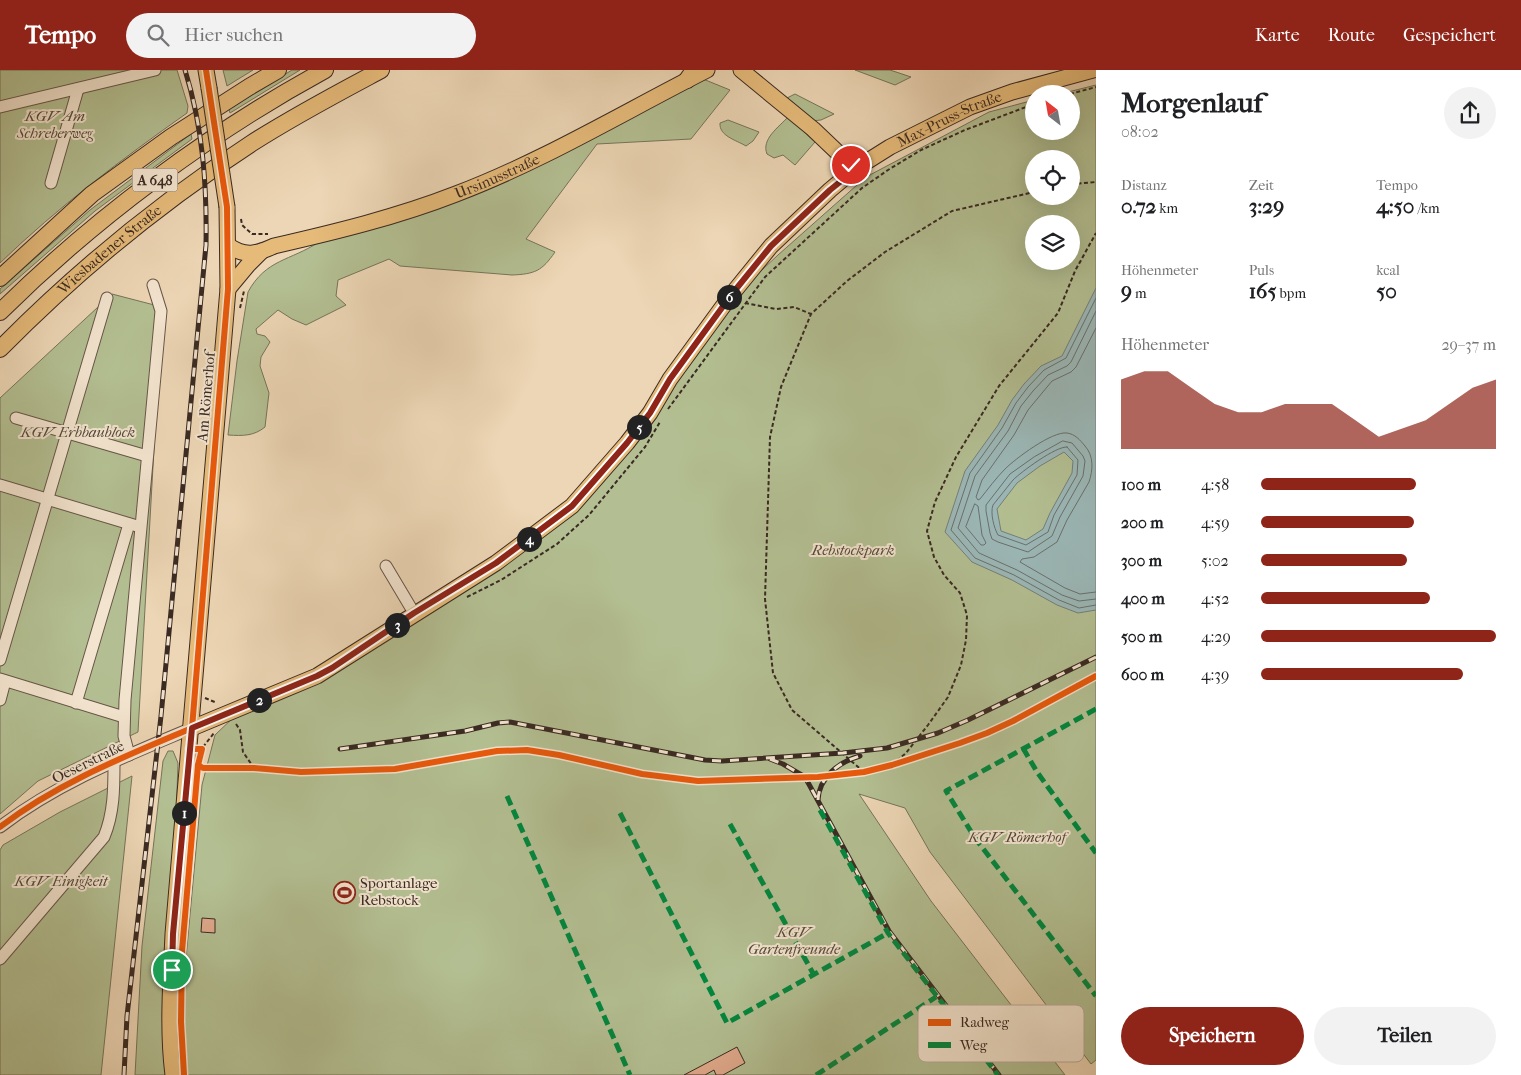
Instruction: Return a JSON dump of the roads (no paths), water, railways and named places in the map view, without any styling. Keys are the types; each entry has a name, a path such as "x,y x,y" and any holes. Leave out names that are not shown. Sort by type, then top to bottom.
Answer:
{"highway":[{"path":"249,87 270,70"},
{"path":"0,278 92,194 171,137 278,70"},
{"name":"Wiesbadener Straße","path":"0,312 86,234 177,163 257,109 325,70"},
{"name":"Wiesbadener Straße","path":"0,349 39,310 98,258 198,180 254,142 381,70"}],"main road":[{"name":"Am Römerhof","path":"173,1075 170,1019 173,934 228,289 229,246 227,207 206,70"},
{"name":"Ursinusstraße","path":"229,246 254,244 268,249 401,214 456,194 507,173 690,75 707,70"},
{"path":"741,70 813,129 856,169"},
{"path":"750,70 760,84"},
{"name":"Max-Pruss-Straße","path":"192,728 332,668 414,613 496,563 572,506 627,443 650,413 670,379 727,300 771,246 830,190 856,169 890,147 970,107 1012,92 1093,70"},
{"path":"228,289 248,265 268,249"}],"street":[{"path":"0,107 155,70"},
{"path":"51,183 78,89"},
{"path":"129,755 124,736 124,717 135,525 147,456 161,312 153,285"},
{"path":"0,660 107,298"},
{"path":"16,418 147,456"},
{"path":"0,486 135,525"},
{"path":"76,703 135,525"},
{"path":"386,566 414,613"},
{"path":"0,700 3,680 124,717"},
{"name":"Oeserstraße","path":"0,827 19,812 68,784 192,728"},
{"path":"0,959 104,837 109,825 114,792 114,762"}],"water":[{"path":"1096,288 1096,610 1078,613 1057,605 1012,580 972,562 945,532 965,471 998,425 1012,400 1041,366 1062,356","holes":["1064,452 1073,461 1072,473 1043,529 1026,540 1001,531 997,509 1017,483 1040,466"]}],"railway":[{"path":"124,1075 127,1016 161,716 206,245 206,200 203,157 196,113 185,70"},
{"path":"340,749 465,731 510,722 705,760 722,761 843,753 887,748 938,733 968,720 1096,657"},
{"path":"818,800 819,792 826,778 838,766 860,756"},
{"path":"770,759 805,777 889,931 946,1005"},
{"path":"989,1062 999,1075"}],"place":[{"name":"Sportanlage Rebstock","path":"344,892"}],"park label":[{"name":"KGV Am Schreberweg","path":"55,124"},
{"name":"KGV Erbbaublock","path":"78,432"},
{"name":"Rebstockpark","path":"853,550"},
{"name":"KGV Römerhof","path":"1017,837"},
{"name":"KGV Einigkeit","path":"61,881"},
{"name":"KGV Gartenfreunde","path":"794,940"}]}
